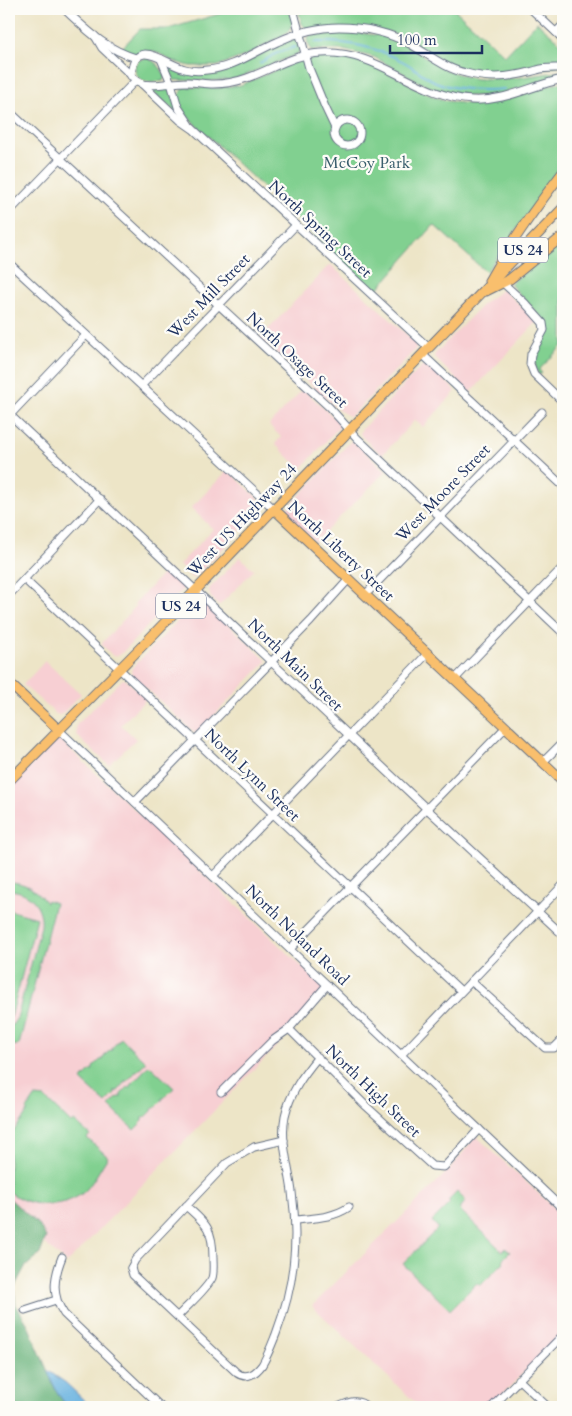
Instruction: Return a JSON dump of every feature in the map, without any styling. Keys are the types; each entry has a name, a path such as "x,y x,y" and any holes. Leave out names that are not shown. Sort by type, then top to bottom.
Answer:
{"main road":[{"path":"483,292 506,251 563,172"},
{"name":"US 24","path":"350,430 563,208"},
{"path":"483,292 503,283 563,236"},
{"name":"West US Highway 24","path":"9,781 120,669 350,430"},
{"name":"North Liberty Street","path":"274,509 563,781"},
{"name":"North Noland Road","path":"9,683 59,730"}],"street":[{"name":"North Spring Street","path":"64,9 118,53 136,58"},
{"path":"293,9 306,55 325,107 335,128"},
{"path":"530,9 563,39"},
{"path":"556,32 563,25"},
{"path":"136,80 132,65 136,58 142,54 147,54 185,69 213,70 238,62 277,42 300,33 337,27 375,31 410,44 452,69 479,76 512,76 538,69 563,68"},
{"name":"North Spring Street","path":"95,36 102,48 296,225 563,486"},
{"path":"136,80 149,85 189,82 213,84 232,82 248,78 287,60 306,55 334,53 360,56 429,91 472,100 491,100 507,97 546,82 563,79"},
{"name":"North Spring Street","path":"161,59 178,107 193,129"},
{"path":"9,212 136,80"},
{"path":"175,99 178,90 189,82"},
{"name":"North Osage Street","path":"9,111 329,407 350,430 563,633"},
{"name":"West Mill Street","path":"142,385 296,225"},
{"name":"North Liberty Street","path":"9,263 274,509"},
{"path":"503,283 543,323 544,330 531,354 530,364 534,374 563,402"},
{"path":"9,415 86,334"},
{"name":"West Moore Street","path":"365,595 542,412"},
{"name":"North Main Street","path":"9,415 563,935"},
{"path":"9,595 100,499"},
{"path":"455,679 563,567"},
{"name":"North Lynn Street","path":"24,579 196,739 349,887 461,991"},
{"path":"135,802 349,579"},
{"path":"214,876 428,653"},
{"path":"290,949 506,727"},
{"name":"North Noland Road","path":"59,730 563,1208"},
{"path":"543,762 563,742"},
{"path":"401,1055 563,885"},
{"path":"471,981 545,1048 554,1048 563,1039"},
{"path":"221,1092 272,1041 289,1029 327,985"},
{"name":"North High Street","path":"289,1029 366,1106 432,1166 444,1167 478,1128"},
{"path":"284,1140 267,1143 241,1153 227,1163 128,1268 237,1373 247,1377 254,1374 266,1358 283,1316 294,1272 295,1220 284,1140 285,1117 290,1099 303,1075 318,1057"},
{"path":"178,1316 212,1278 213,1273 210,1230 186,1206"},
{"path":"295,1220 329,1216 340,1213 349,1207"},
{"path":"62,1257 55,1280 56,1300 64,1314 77,1329 161,1407"},
{"path":"25,1310 56,1300"},
{"path":"492,1407 563,1335"},
{"path":"518,1379 548,1407"},
{"path":"338,1407 356,1401 367,1407"}],"shaded area":[{"path":"330,264 417,344 415,350 349,416 340,411 260,338"},
{"path":"503,289 537,322 470,393 434,355 486,301"},
{"path":"422,366 430,366 456,391 423,427 415,420 382,455 362,437 361,430"},
{"path":"303,389 340,423 340,426 301,469 275,444 281,437 269,425"},
{"path":"351,441 386,471 315,542 289,518 286,510"},
{"path":"228,470 263,503 264,507 192,578 179,565 213,529 191,508"},
{"path":"240,557 254,570 219,606 210,596 209,589"},
{"path":"167,569 182,583 183,589 120,655 113,656 101,644 136,606 134,604"},
{"path":"204,601 267,661 195,733 134,677 131,672 132,668 196,602"},
{"path":"45,661 81,694 59,715 23,685"},
{"path":"123,679 146,699 121,725 136,739 109,765 83,742 77,735 76,729 77,724"},
{"path":"58,738 329,992 67,1263 9,1209 9,789"},
{"path":"476,1136 563,1216 563,1332 490,1407 420,1407 312,1306 450,1169"}],"green space":[{"path":"229,9 290,9 293,23 287,33 247,55 217,66 190,66 172,61 151,51 132,54 120,50 140,29 168,29 226,12"},
{"path":"298,9 454,9 505,56 537,22 563,45 563,65 517,73 483,75 450,66 411,41 389,32 307,29 302,24"},
{"path":"344,31 383,36 405,44 446,70 467,77 478,79 516,78 557,72 563,72 563,76 546,79 520,89 491,96 465,96 432,89 374,57 343,50 311,50 307,41 309,36"},
{"path":"294,39 298,41 301,49 297,54 235,79 210,81 174,80 167,67 203,74 227,71 284,42"},
{"name":"McCoy Park","path":"324,57 349,59 374,66 432,96 448,101 465,103 480,104 494,102 563,82 563,164 486,272 434,225 375,292 189,118 180,105 178,96 185,87 219,88 241,85 295,62"},
{"path":"147,58 162,70 165,76 163,81 148,82 143,81 137,76 135,65 139,60"},
{"path":"170,88 179,115 151,90"},
{"path":"563,243 563,345 539,370 542,373 539,375 535,363 537,352 550,331 545,322 510,284"},
{"path":"9,882 25,885 39,894 46,903 47,900 55,903 19,1045 9,1046 9,1030 17,1018 41,926 41,918 40,912 33,900 23,893 9,890"},
{"path":"9,910 37,918 11,1017 9,1017"},
{"path":"121,1038 146,1062 137,1071 134,1071 134,1074 127,1081 124,1081 124,1084 118,1091 115,1091 115,1094 106,1103 81,1080 93,1070 93,1067 100,1060 103,1060"},
{"path":"149,1065 174,1088 162,1098 162,1101 155,1108 152,1108 152,1111 143,1118 143,1121 134,1130 109,1106 118,1097 121,1097 121,1094 128,1087 131,1087 131,1084 140,1077"},
{"path":"35,1097 45,1098 71,1123 74,1121 90,1135 87,1138 108,1157 86,1190 69,1201 37,1204 17,1197 9,1191 9,1137 28,1112 27,1109"},
{"path":"457,1192 466,1201 459,1209 502,1251 505,1248 510,1252 502,1260 504,1262 480,1286 477,1283 450,1310 403,1264 438,1228 432,1221 450,1203 448,1201"},
{"path":"9,1198 39,1225 46,1237 40,1254 25,1267 14,1288 16,1305 27,1323 55,1388 64,1403 69,1407 9,1407"}],"water":[{"path":"47,1370 66,1383 91,1407 69,1407 59,1395"}],"waterway":[{"path":"315,42 350,44 383,52 404,62 432,80 452,87 488,90 504,89"},
{"path":"260,63 277,53 295,47"}]}
